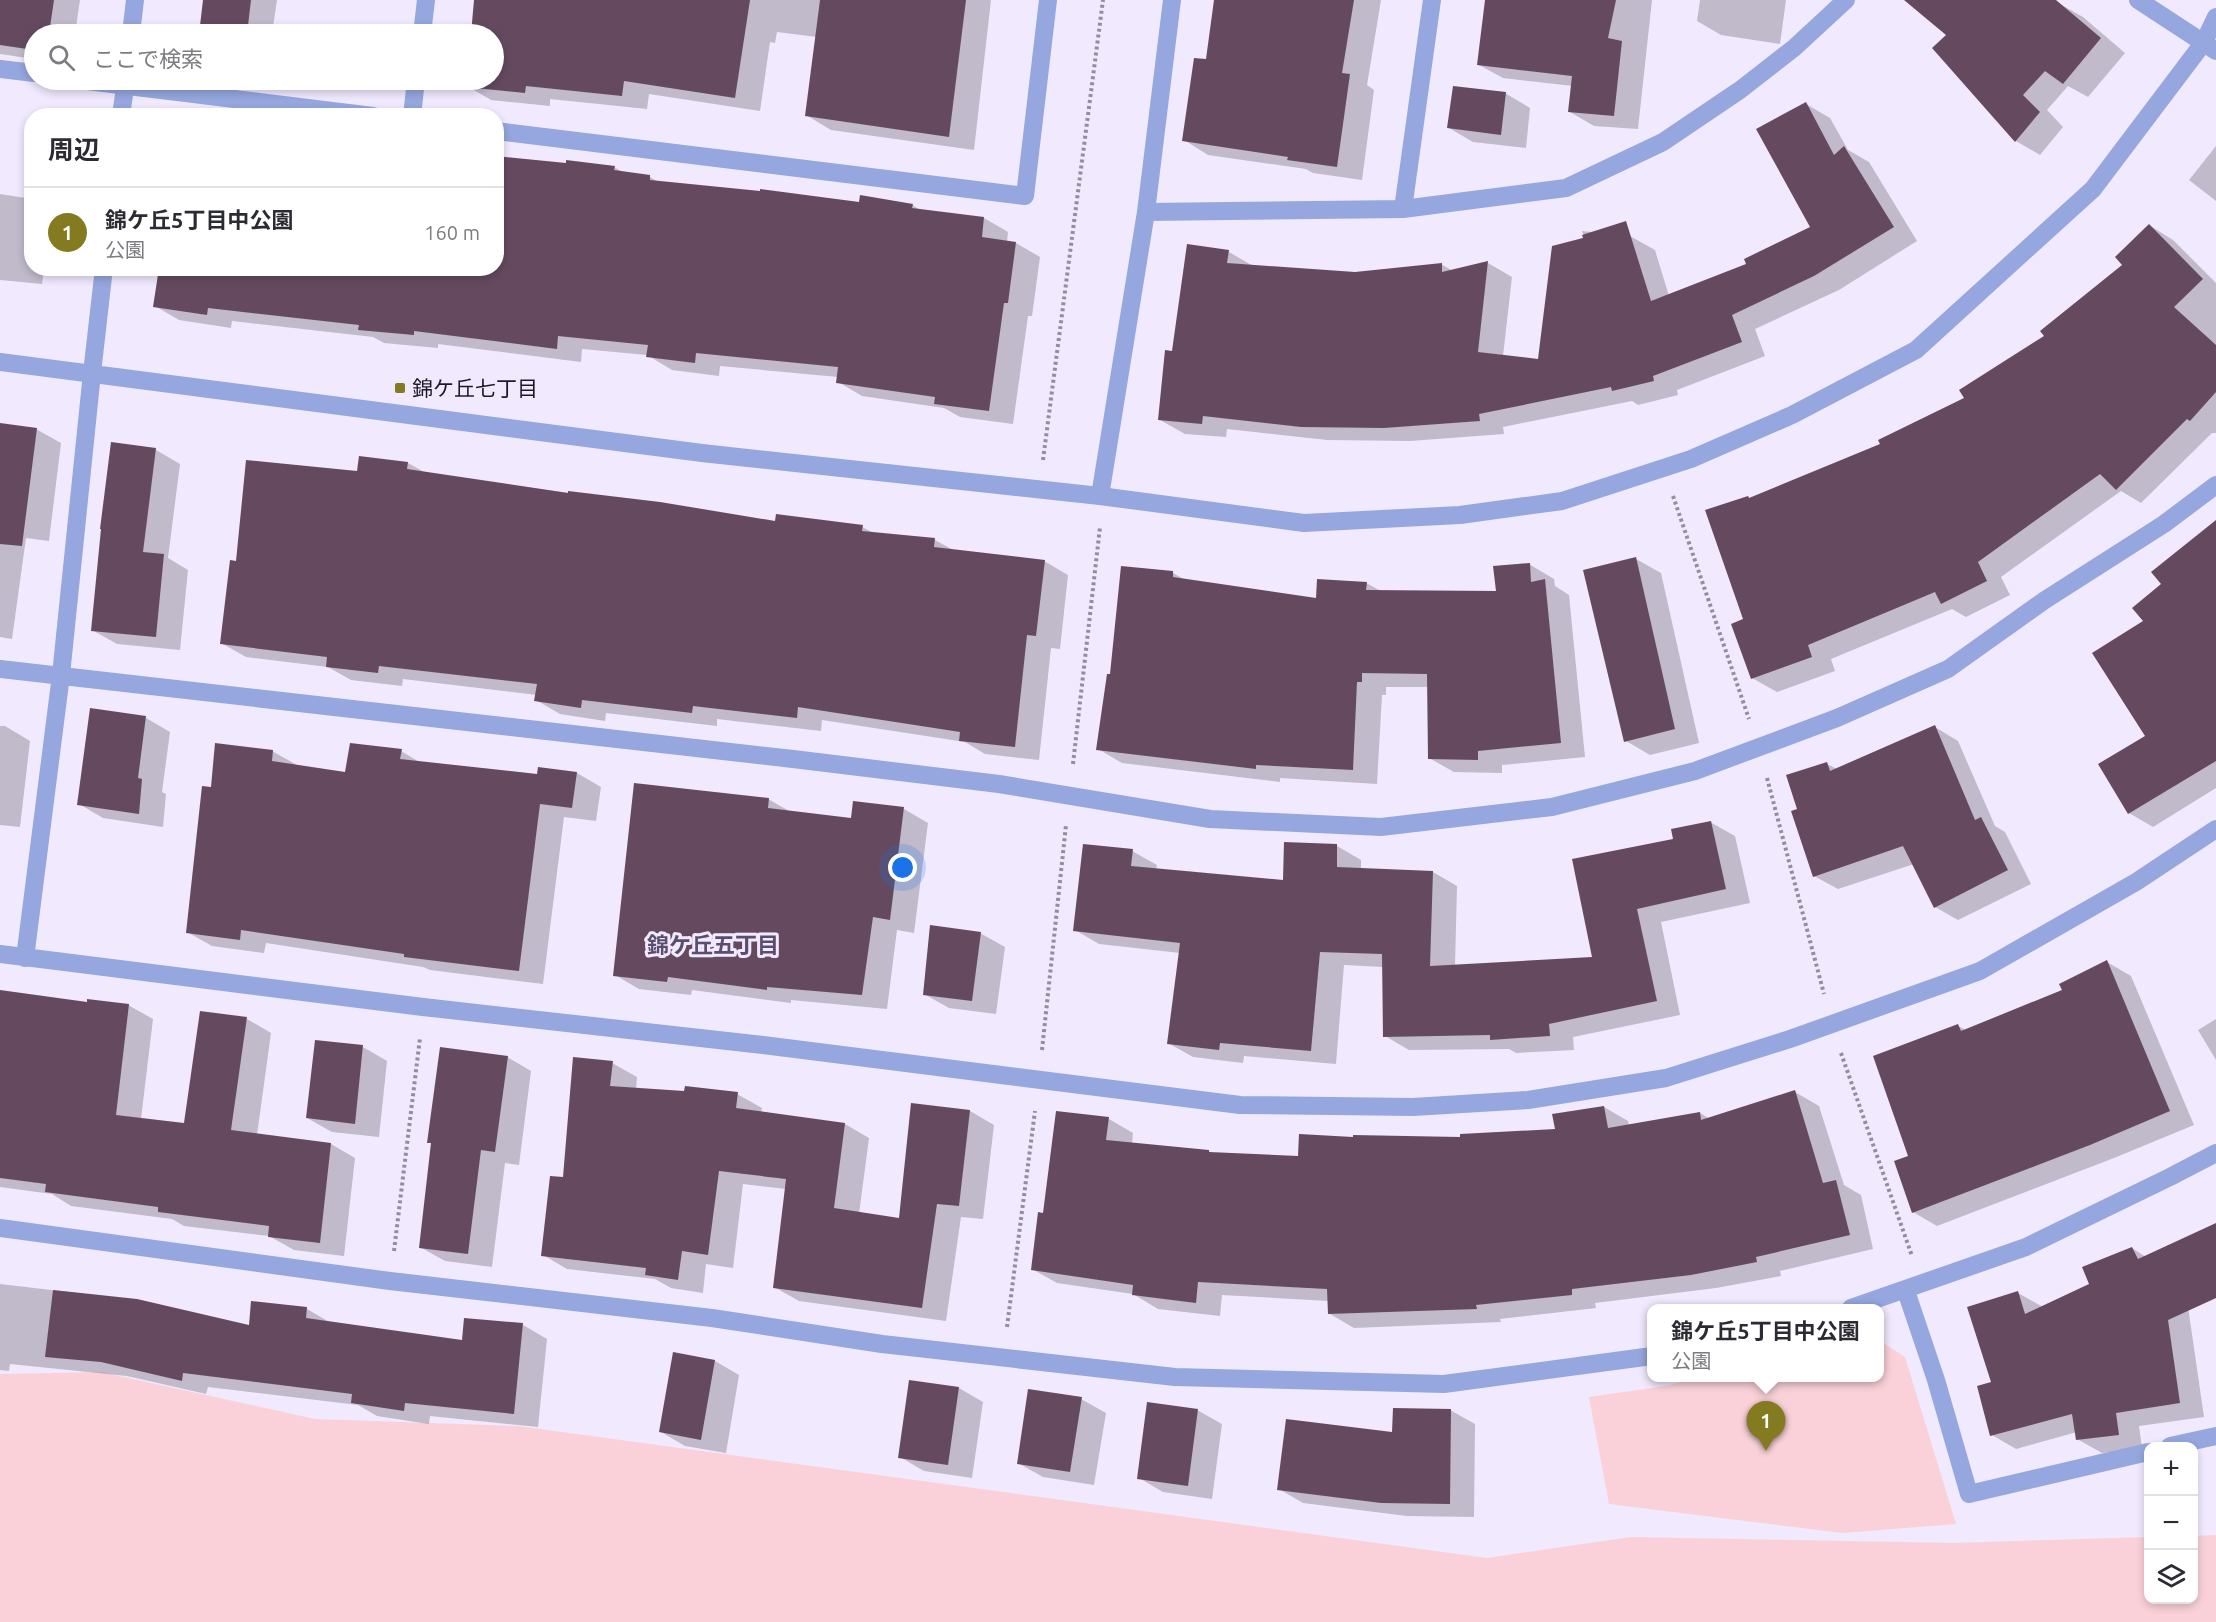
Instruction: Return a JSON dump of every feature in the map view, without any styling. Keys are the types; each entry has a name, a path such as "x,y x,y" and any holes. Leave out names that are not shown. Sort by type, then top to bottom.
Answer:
{"street":[{"path":"132,24 135,0"},
{"path":"423,24 426,0"},
{"path":"504,132 1025,196 1048,0"},
{"path":"1100,496 1146,212 1172,0"},
{"path":"1403,209 1432,0"},
{"path":"1146,212 1403,209 1566,188 1663,141 1740,90 1794,48 1846,0"},
{"path":"2138,0 2210,47"},
{"path":"0,362 702,453 1100,496 1304,523 1460,514 1562,501 1691,459 1792,415 1916,350 2093,189 2210,47 2216,17"},
{"path":"0,69 24,72"},
{"path":"122,108 124,90"},
{"path":"178,90 313,108"},
{"path":"413,108 415,90"},
{"path":"25,958 61,675 103,276"},
{"path":"0,669 999,784 1210,819 1381,826 1552,807 1695,771 1837,718 1948,669 2045,600 2164,524 2216,485"},
{"path":"0,954 423,1007 763,1045 1240,1105 1413,1107 1528,1100 1666,1078 1831,1024 1980,971 2136,882 2216,829"},
{"path":"1864,1304 2026,1247 2216,1153"},
{"path":"0,1228 390,1281 712,1318 882,1344 1175,1377 1444,1384 1647,1357"},
{"path":"1914,1288 1936,1380 1969,1494 2144,1453"},
{"path":"2188,1442 2216,1436"}],"path":[{"path":"1043,461 1102,0"},
{"path":"1003,1358 1039,1080 1100,526"},
{"path":"390,1281 423,1007"},
{"path":"1831,1024 1914,1288"}],"shaded area":[{"path":"1884,1344 1905,1357 1956,1524 1842,1533 1609,1504 1589,1397 1683,1382 1884,1382"},
{"path":"101,1372 315,1419 518,1426 1487,1558 1631,1537 1954,1543 2144,1537 2144,1604 2198,1604 2198,1536 2216,1535 2216,1622 0,1622 0,1374"}],"building":[{"path":"0,0 54,0 50,24 24,24 24,49 0,45"},
{"path":"203,0 251,0 248,24 200,24"},
{"path":"474,0 750,0 735,98 624,81 622,96 526,86 525,93 495,90 504,90 504,24 472,24"},
{"path":"820,0 966,0 949,137 805,116"},
{"path":"1214,0 1354,0 1342,73 1350,74 1337,167 1182,141 1194,58 1206,59"},
{"path":"1485,0 1616,0 1608,38 1622,41 1614,116 1568,112 1572,76 1477,65"},
{"path":"1904,0 2056,0 2101,38 2063,84 2045,71 2023,95 2040,112 2015,142 1932,48 1946,35"},
{"path":"1453,86 1506,92 1501,135 1447,128"},
{"path":"1806,102 1834,155 1844,146 1894,227 1814,276 1732,315 1742,342 1653,376 1654,381 1612,391 1611,387 1479,414 1480,421 1384,428 1301,427 1203,416 1202,424 1158,420 1165,350 1172,351 1187,244 1229,250 1227,263 1355,272 1442,263 1442,272 1488,261 1478,352 1538,359 1552,246 1583,238 1582,235 1626,221 1651,301 1746,264 1744,259 1810,227 1756,129"},
{"path":"504,157 566,163 566,160 615,166 614,170 650,175 650,180 760,191 760,189 859,202 860,195 913,204 912,208 984,217 982,237 1016,242 1008,303 1004,303 989,411 934,404 935,397 836,383 838,367 696,353 695,363 646,357 648,345 558,336 557,349 414,331 414,335 358,330 359,325 208,308 207,315 153,307 158,276 504,276"},
{"path":"2149,224 2203,279 2174,307 2216,345 2216,392 2190,421 2187,419 2116,490 2100,474 1978,562 1987,581 1941,604 1935,592 1808,645 1812,657 1751,679 1731,624 1743,619 1705,510 1748,496 1749,498 1880,444 1878,440 1964,398 1959,390 2044,336 2040,331 2122,265 2115,257"},
{"path":"0,423 37,428 22,546 0,544"},
{"path":"111,442 156,448 143,552 164,554 156,637 91,631"},
{"path":"359,456 408,462 407,469 568,493 568,491 660,502 775,521 776,514 863,525 862,531 935,538 934,547 1045,560 1036,636 1027,635 1015,747 959,741 960,732 798,707 797,718 693,706 692,713 582,700 581,708 534,701 537,684 379,666 378,673 326,667 327,657 220,644 230,560 236,561 246,460 357,471"},
{"path":"2216,520 2216,761 2128,814 2098,764 2145,736 2092,653 2143,621 2132,608 2161,584 2151,572"},
{"path":"1636,557 1675,729 1624,742 1583,570"},
{"path":"1530,563 1531,582 1545,579 1561,743 1478,751 1478,760 1428,759 1427,674 1362,673 1362,682 1357,682 1353,770 1256,765 1256,769 1096,750 1107,674 1110,674 1121,566 1173,571 1173,577 1316,598 1317,579 1367,582 1366,590 1496,591 1493,566"},
{"path":"90,708 146,716 138,778 142,779 139,814 77,805"},
{"path":"1935,725 1975,820 1981,817 2008,870 1934,908 1903,846 1813,877 1791,811 1797,809 1786,775 1827,762 1830,771"},
{"path":"215,743 273,750 272,761 345,772 350,743 402,749 400,759 537,774 538,767 577,772 572,808 540,804 519,971 404,957 404,954 241,930 240,940 186,933 202,786 211,787"},
{"path":"634,783 769,798 768,808 851,818 853,801 904,807 890,920 873,917 862,995 767,987 767,990 668,977 667,982 613,976"},
{"path":"1711,821 1726,889 1637,909 1657,1001 1549,1024 1550,1036 1490,1040 1490,1035 1383,1037 1382,954 1320,952 1311,1051 1220,1043 1219,1050 1167,1044 1180,943 1073,931 1083,844 1133,849 1131,866 1283,880 1284,842 1337,844 1337,867 1433,871 1430,966 1592,957 1572,859 1673,839 1671,829"},
{"path":"930,925 981,932 972,1001 923,995"},
{"path":"2107,960 2170,1111 2090,1145 1912,1213 1894,1161 1908,1156 1873,1056 1958,1024 1961,1031 2062,990 2059,984"},
{"path":"0,990 87,1002 87,999 129,1004 116,1115 184,1123 200,1011 247,1017 231,1130 331,1143 320,1243 268,1237 269,1226 158,1212 158,1207 45,1192 46,1184 0,1178"},
{"path":"315,1040 363,1045 355,1124 306,1118"},
{"path":"440,1047 508,1056 495,1152 481,1150 468,1254 419,1248 431,1143 427,1143"},
{"path":"573,1057 613,1061 610,1086 684,1091 685,1086 738,1092 736,1108 845,1123 834,1208 899,1218 911,1103 970,1110 959,1206 937,1204 922,1308 773,1288 786,1179 719,1171 708,1255 682,1251 678,1280 645,1275 646,1268 541,1256 550,1176 563,1177"},
{"path":"1795,1090 1823,1183 1836,1180 1850,1235 1756,1257 1757,1262 1691,1275 1572,1289 1572,1295 1476,1305 1477,1309 1328,1314 1327,1289 1198,1282 1196,1303 1132,1295 1133,1285 1031,1270 1038,1212 1043,1213 1056,1111 1109,1117 1106,1140 1209,1150 1209,1152 1298,1156 1299,1134 1353,1137 1353,1135 1460,1137 1460,1134 1555,1129 1552,1114 1604,1106 1608,1128 1700,1112 1701,1120"},
{"path":"2216,1223 2216,1298 2168,1320 2180,1403 2116,1413 2119,1435 2076,1440 2072,1414 1990,1436 1977,1386 1991,1382 1967,1307 2018,1291 2025,1314 2089,1284 2082,1267 2132,1247 2138,1259"},
{"path":"53,1290 137,1299 249,1325 251,1301 307,1307 306,1318 462,1340 464,1318 523,1323 514,1414 405,1403 404,1411 351,1403 352,1394 183,1373 182,1381 101,1362 45,1357"},
{"path":"673,1352 715,1360 701,1440 659,1432"},
{"path":"909,1380 959,1387 948,1465 898,1458"},
{"path":"1028,1389 1082,1397 1070,1472 1017,1464"},
{"path":"1147,1402 1198,1409 1188,1486 1137,1479"},
{"path":"1393,1408 1451,1409 1450,1504 1381,1503 1277,1490 1286,1419 1392,1432"}],"place":[{"name":"錦ケ丘七丁目","path":"400,388"},
{"name":"錦ケ丘5丁目中公園","path":"1766,1451"}],"district":[{"name":"錦ケ丘五丁目","path":"713,944"}]}
